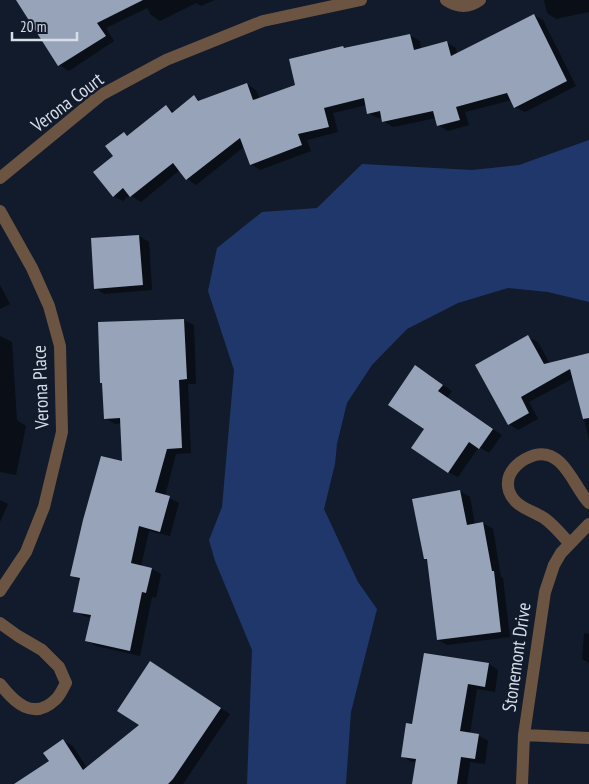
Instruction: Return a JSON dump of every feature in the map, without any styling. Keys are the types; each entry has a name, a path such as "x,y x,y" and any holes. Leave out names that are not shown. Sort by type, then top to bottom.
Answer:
{"street":[{"name":"Verona Court","path":"0,178 101,95 166,60 263,21 361,0"},
{"path":"446,0 460,6 468,6 480,0"},
{"name":"Verona Place","path":"0,211 32,268 50,306 60,346 62,432 44,507 26,552 0,591"},
{"path":"569,542 543,517 523,508 516,501 509,491 508,479 511,471 529,457 539,454 550,456 564,466 589,503"},
{"name":"Stonemont Drive","path":"522,784 524,735 545,592 554,566 569,542 589,524"},
{"path":"0,623 42,650 59,667 66,683 56,699 41,710 33,710 12,699 0,684"},
{"path":"524,735 589,738"}],"water":[{"path":"589,140 589,302 548,292 508,288 458,303 407,329 372,365 347,403 324,509 358,582 377,609 351,712 346,784 247,784 252,650 215,561 209,540 222,507 234,370 208,291 217,248 262,212 317,208 362,164 472,170 519,165"}],"building":[{"path":"16,0 143,0 97,23 106,36 58,66"},
{"path":"534,14 567,81 514,108 507,93 456,107 460,120 437,126 433,111 382,122 380,111 367,114 364,98 324,108 329,127 298,134 302,145 250,165 240,138 186,180 173,163 130,197 123,188 113,197 93,172 113,156 105,146 124,132 127,136 166,105 172,113 194,95 198,101 247,83 253,100 295,85 289,59 343,46 344,48 410,34 414,50 447,41 451,56"},
{"path":"139,235 143,285 94,289 91,238"},
{"path":"184,319 187,379 179,380 182,448 167,449 155,492 170,496 160,532 139,526 131,563 152,568 146,593 142,592 130,651 85,641 91,615 73,612 80,578 70,576 101,456 122,461 120,418 104,419 102,383 100,383 98,322"},
{"path":"528,335 544,364 589,353 589,418 583,419 570,369 521,397 529,413 508,425 475,365"},
{"path":"415,365 443,385 438,391 493,429 479,449 469,442 448,473 411,448 424,429 388,405"},
{"path":"460,490 467,525 483,522 492,571 494,571 501,632 437,640 427,559 424,559 412,499"},
{"path":"424,653 489,663 485,687 468,684 460,731 479,734 475,759 461,757 457,784 412,784 416,759 401,757 406,723 412,724"},
{"path":"150,661 221,708 168,784 14,784 49,761 43,753 63,739 83,770 139,725 117,711"}]}
